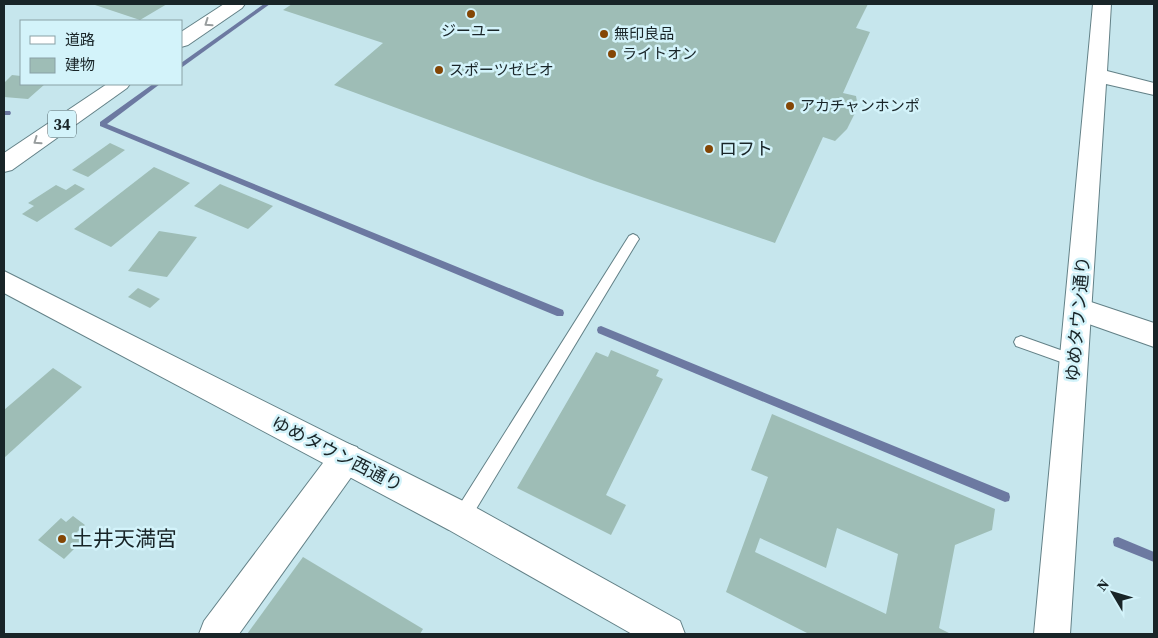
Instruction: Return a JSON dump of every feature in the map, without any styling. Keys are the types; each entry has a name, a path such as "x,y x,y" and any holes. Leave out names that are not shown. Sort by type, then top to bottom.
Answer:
{"main road":[{"path":"182,24 213,4"},
{"path":"182,40 236,4"},
{"name":"ゆめタウン通り","path":"1052,634 1102,4"},
{"path":"1096,75 1154,89"},
{"name":"34","path":"4,144 92,85"},
{"name":"34","path":"4,164 119,85"},
{"name":"ゆめタウン西通り","path":"4,282 461,518 667,634"},
{"path":"1079,309 1154,335"},
{"path":"217,634 346,458"}],"lane":[{"path":"461,518 633,238"},
{"path":"1021,342 1074,361"}],"building":[{"path":"92,4 167,4 140,20"},
{"path":"292,4 868,4 856,28 870,32 843,93 856,96 858,107 847,129 835,141 823,137 775,243 595,181 334,85 383,43 283,10"},
{"path":"12,75 20,76 20,85 44,85 28,99 4,97 4,83"},
{"path":"110,143 125,150 88,177 72,170"},
{"path":"154,167 190,183 111,247 74,229"},
{"path":"75,184 85,189 37,222 22,214 34,206 28,203 56,185 66,190"},
{"path":"220,184 273,206 248,229 194,206"},
{"path":"159,231 197,237 167,277 128,271"},
{"path":"138,288 160,299 150,308 128,297"},
{"path":"611,350 659,370 656,376 663,379 606,495 626,505 611,535 517,488 596,352 608,357"},
{"path":"53,368 82,387 4,458 4,410"},
{"path":"772,414 995,509 992,530 955,545 939,628 951,634 809,634 726,592 768,477 751,470","holes":["837,528 898,554 886,614 755,552 760,538 826,568"]},
{"name":"土井天満宮","path":"73,516 85,525 77,532 85,538 64,559 38,540 61,518 66,522"},
{"path":"303,557 423,629 420,634 247,634"}],"waterway":[{"path":"182,65 267,4"},
{"path":"156,85 102,124 560,313"},
{"path":"601,330 1005,497"},
{"path":"1118,542 1154,557"}],"place":[{"name":"ジーユー","path":"471,14"},
{"name":"無印良品","path":"604,34"},
{"name":"ライトオン","path":"612,54"},
{"name":"スポーツゼビオ","path":"439,70"},
{"name":"アカチャンホンポ","path":"790,106"},
{"name":"ロフト","path":"709,149"},
{"name":"土井天満宮","path":"62,539"}]}
